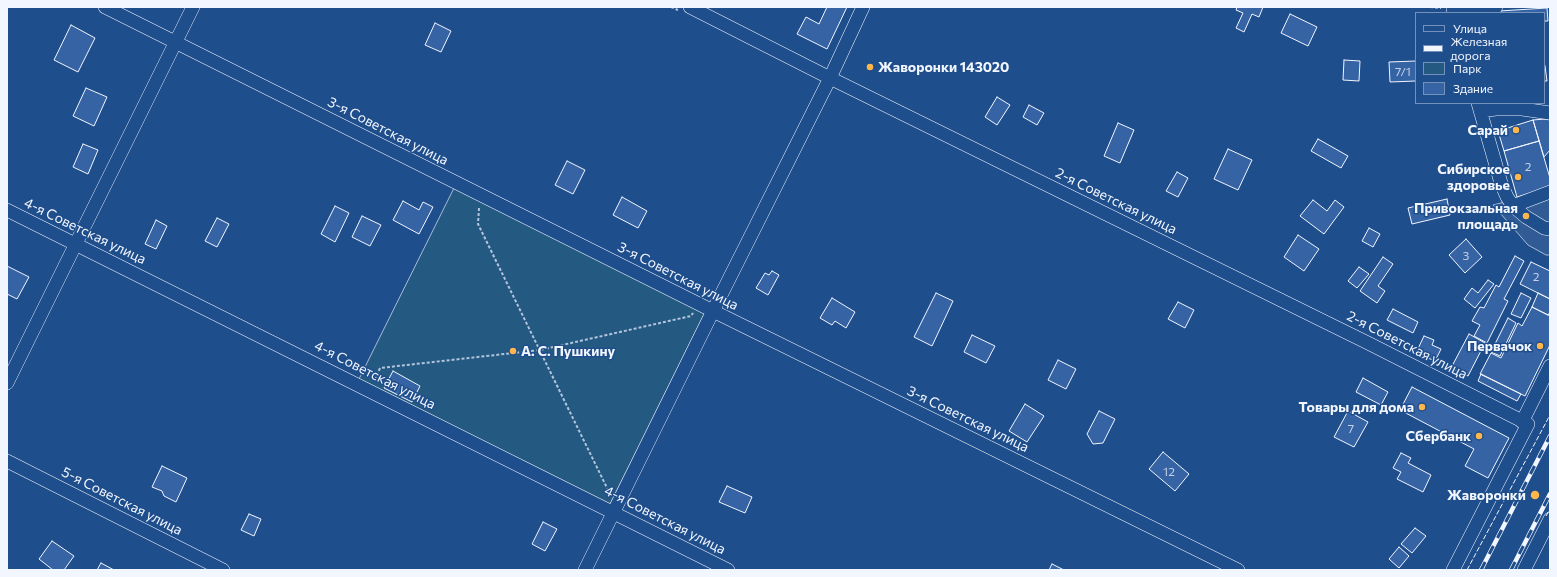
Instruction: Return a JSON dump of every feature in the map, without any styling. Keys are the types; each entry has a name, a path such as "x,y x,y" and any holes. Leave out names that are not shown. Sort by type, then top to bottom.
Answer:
{"street":[{"name":"3-я Советская улица","path":"104,7 712,311 1238,570"},
{"path":"7,383 193,7"},
{"name":"2-я Советская улица","path":"690,7 830,78 1368,342 1525,423"},
{"path":"585,570 608,510 712,311 830,78 863,7"},
{"path":"1451,9 1496,7"},
{"path":"1550,113 1522,109 1496,109 1479,107 1501,184 1507,197 1513,206 1526,218 1544,228 1550,229"},
{"path":"1513,206 1550,192"},
{"name":"4-я Советская улица","path":"7,210 728,570"},
{"path":"1453,570 1525,423 1550,366"},
{"name":"5-я Советская улица","path":"7,461 223,570"},
{"path":"1524,570 1550,519"}],"path":[{"path":"1430,7 1451,9"},
{"path":"480,194 478,224 610,492 608,510"},
{"path":"369,390 380,368 540,350 691,316 698,304"}],"green space":[{"path":"454,188 705,312 610,504 359,379"}],"shaded area":[{"name":"Привокзальная площадь","path":"1550,188 1550,255 1546,255 1528,245 1493,205 1529,196"}],"building":[{"path":"827,7 847,7 827,49 797,34 806,17 819,24"},
{"path":"1237,7 1263,7 1259,17 1252,14 1244,32 1236,28 1243,13 1236,10"},
{"path":"1547,8 1548,21 1545,21 1545,12 1499,11"},
{"path":"1290,14 1317,27 1308,46 1281,33"},
{"path":"435,23 451,31 441,52 425,45"},
{"path":"71,25 95,38 78,72 54,60"},
{"path":"1344,60 1360,61 1359,81 1343,80"},
{"path":"1415,61 1415,81 1390,82 1389,62"},
{"path":"1545,66 1547,81 1545,81"},
{"path":"86,88 107,97 94,126 73,116"},
{"path":"997,97 1010,105 997,125 985,117"},
{"path":"1029,105 1044,113 1037,125 1023,117"},
{"path":"1533,120 1550,120 1550,150 1544,157"},
{"path":"1533,120 1539,141 1504,151 1498,131"},
{"path":"1118,123 1134,130 1120,163 1104,156"},
{"path":"1318,139 1348,156 1341,168 1311,151"},
{"path":"1539,141 1550,178 1550,187 1517,197 1504,151"},
{"path":"83,144 98,150 88,174 73,167"},
{"path":"1228,149 1252,160 1238,190 1214,179"},
{"path":"567,161 585,170 573,194 555,185"},
{"path":"1177,172 1188,178 1178,197 1166,191"},
{"path":"622,197 647,211 638,228 613,215"},
{"path":"1447,199 1450,215 1412,224 1408,208"},
{"path":"1313,200 1327,211 1335,200 1344,207 1324,234 1300,216"},
{"path":"403,201 419,210 423,202 433,207 419,234 393,220"},
{"path":"335,206 349,213 335,242 321,234"},
{"path":"362,216 381,225 370,246 352,237"},
{"path":"217,218 229,224 217,247 205,241"},
{"path":"156,220 167,226 156,249 145,244"},
{"path":"1369,228 1380,234 1373,247 1362,241"},
{"path":"1298,235 1319,249 1304,271 1284,257"},
{"path":"1466,239 1482,257 1465,273 1449,255"},
{"path":"1515,256 1524,261 1504,299 1508,301 1487,343 1474,336 1480,325 1472,321 1480,307 1484,308 1496,285 1499,287"},
{"path":"1383,257 1393,264 1378,286 1385,291 1377,303 1360,291"},
{"path":"1531,262 1550,271 1550,299 1520,284"},
{"path":"7,266 29,277 17,299 7,294"},
{"path":"1359,267 1369,274 1357,288 1348,281"},
{"path":"772,271 779,275 768,295 756,288 765,273 769,275"},
{"path":"1488,280 1494,284 1475,308 1464,299 1472,288 1478,293"},
{"path":"936,293 953,301 932,346 914,337"},
{"path":"1521,293 1531,298 1521,318 1511,314"},
{"path":"1538,293 1550,299 1550,312 1548,315 1532,307"},
{"path":"832,298 855,312 846,328 835,321 832,325 820,318"},
{"path":"1178,302 1194,310 1185,328 1168,319"},
{"path":"1532,307 1550,316 1550,345 1525,396 1480,374 1491,353 1501,358 1518,323 1522,326"},
{"path":"1393,309 1418,322 1413,333 1387,320"},
{"path":"1508,318 1516,323 1500,356 1491,352"},
{"path":"1469,334 1485,343 1468,376 1451,368"},
{"path":"972,335 995,346 986,363 964,352"},
{"path":"1424,336 1434,340 1432,345 1441,349 1435,361 1416,353"},
{"path":"1058,360 1076,369 1066,389 1048,380"},
{"path":"393,371 420,386 412,402 384,388"},
{"path":"1481,374 1521,394 1517,401 1478,381"},
{"path":"1363,378 1388,392 1381,405 1356,392"},
{"path":"1412,387 1509,438 1488,478 1465,466 1474,449 1400,410"},
{"path":"1025,404 1044,416 1027,442 1009,431"},
{"path":"1099,411 1115,419 1103,443 1093,444 1087,434"},
{"path":"1348,411 1368,422 1354,447 1334,437"},
{"path":"1163,452 1189,474 1175,491 1149,469"},
{"path":"1401,453 1411,458 1408,463 1431,475 1423,492 1397,479 1401,472 1393,468"},
{"path":"162,466 187,478 176,502 164,496 162,491 152,487"},
{"path":"727,486 752,497 745,513 719,502"},
{"path":"249,514 261,519 254,536 241,530"},
{"path":"543,522 557,529 545,551 532,544"},
{"path":"1415,528 1426,536 1412,553 1401,544"},
{"path":"52,541 74,556 64,570 53,570 39,559"},
{"path":"1399,547 1409,556 1399,568 1389,559"},
{"path":"101,563 114,570 97,570"},
{"path":"1052,564 1064,570 1049,570"}],"railway":[{"path":"1481,570 1550,436"},
{"path":"1511,570 1550,494"}],"fence":[{"path":"1467,570 1550,415"},
{"path":"1546,516 1550,509"}],"place":[{"name":"Жаворонки 143020","path":"870,67"},
{"name":"Сарай","path":"1516,130"},
{"name":"Сибирское здоровье","path":"1518,177"},
{"name":"Привокзальная площадь","path":"1526,216"},
{"name":"Первачок","path":"1540,346"},
{"name":"А. С. Пушкину","path":"513,351"},
{"name":"Товары для дома","path":"1422,407"},
{"name":"Сбербанк","path":"1479,436"},
{"name":"Жаворонки","path":"1535,495"}]}
